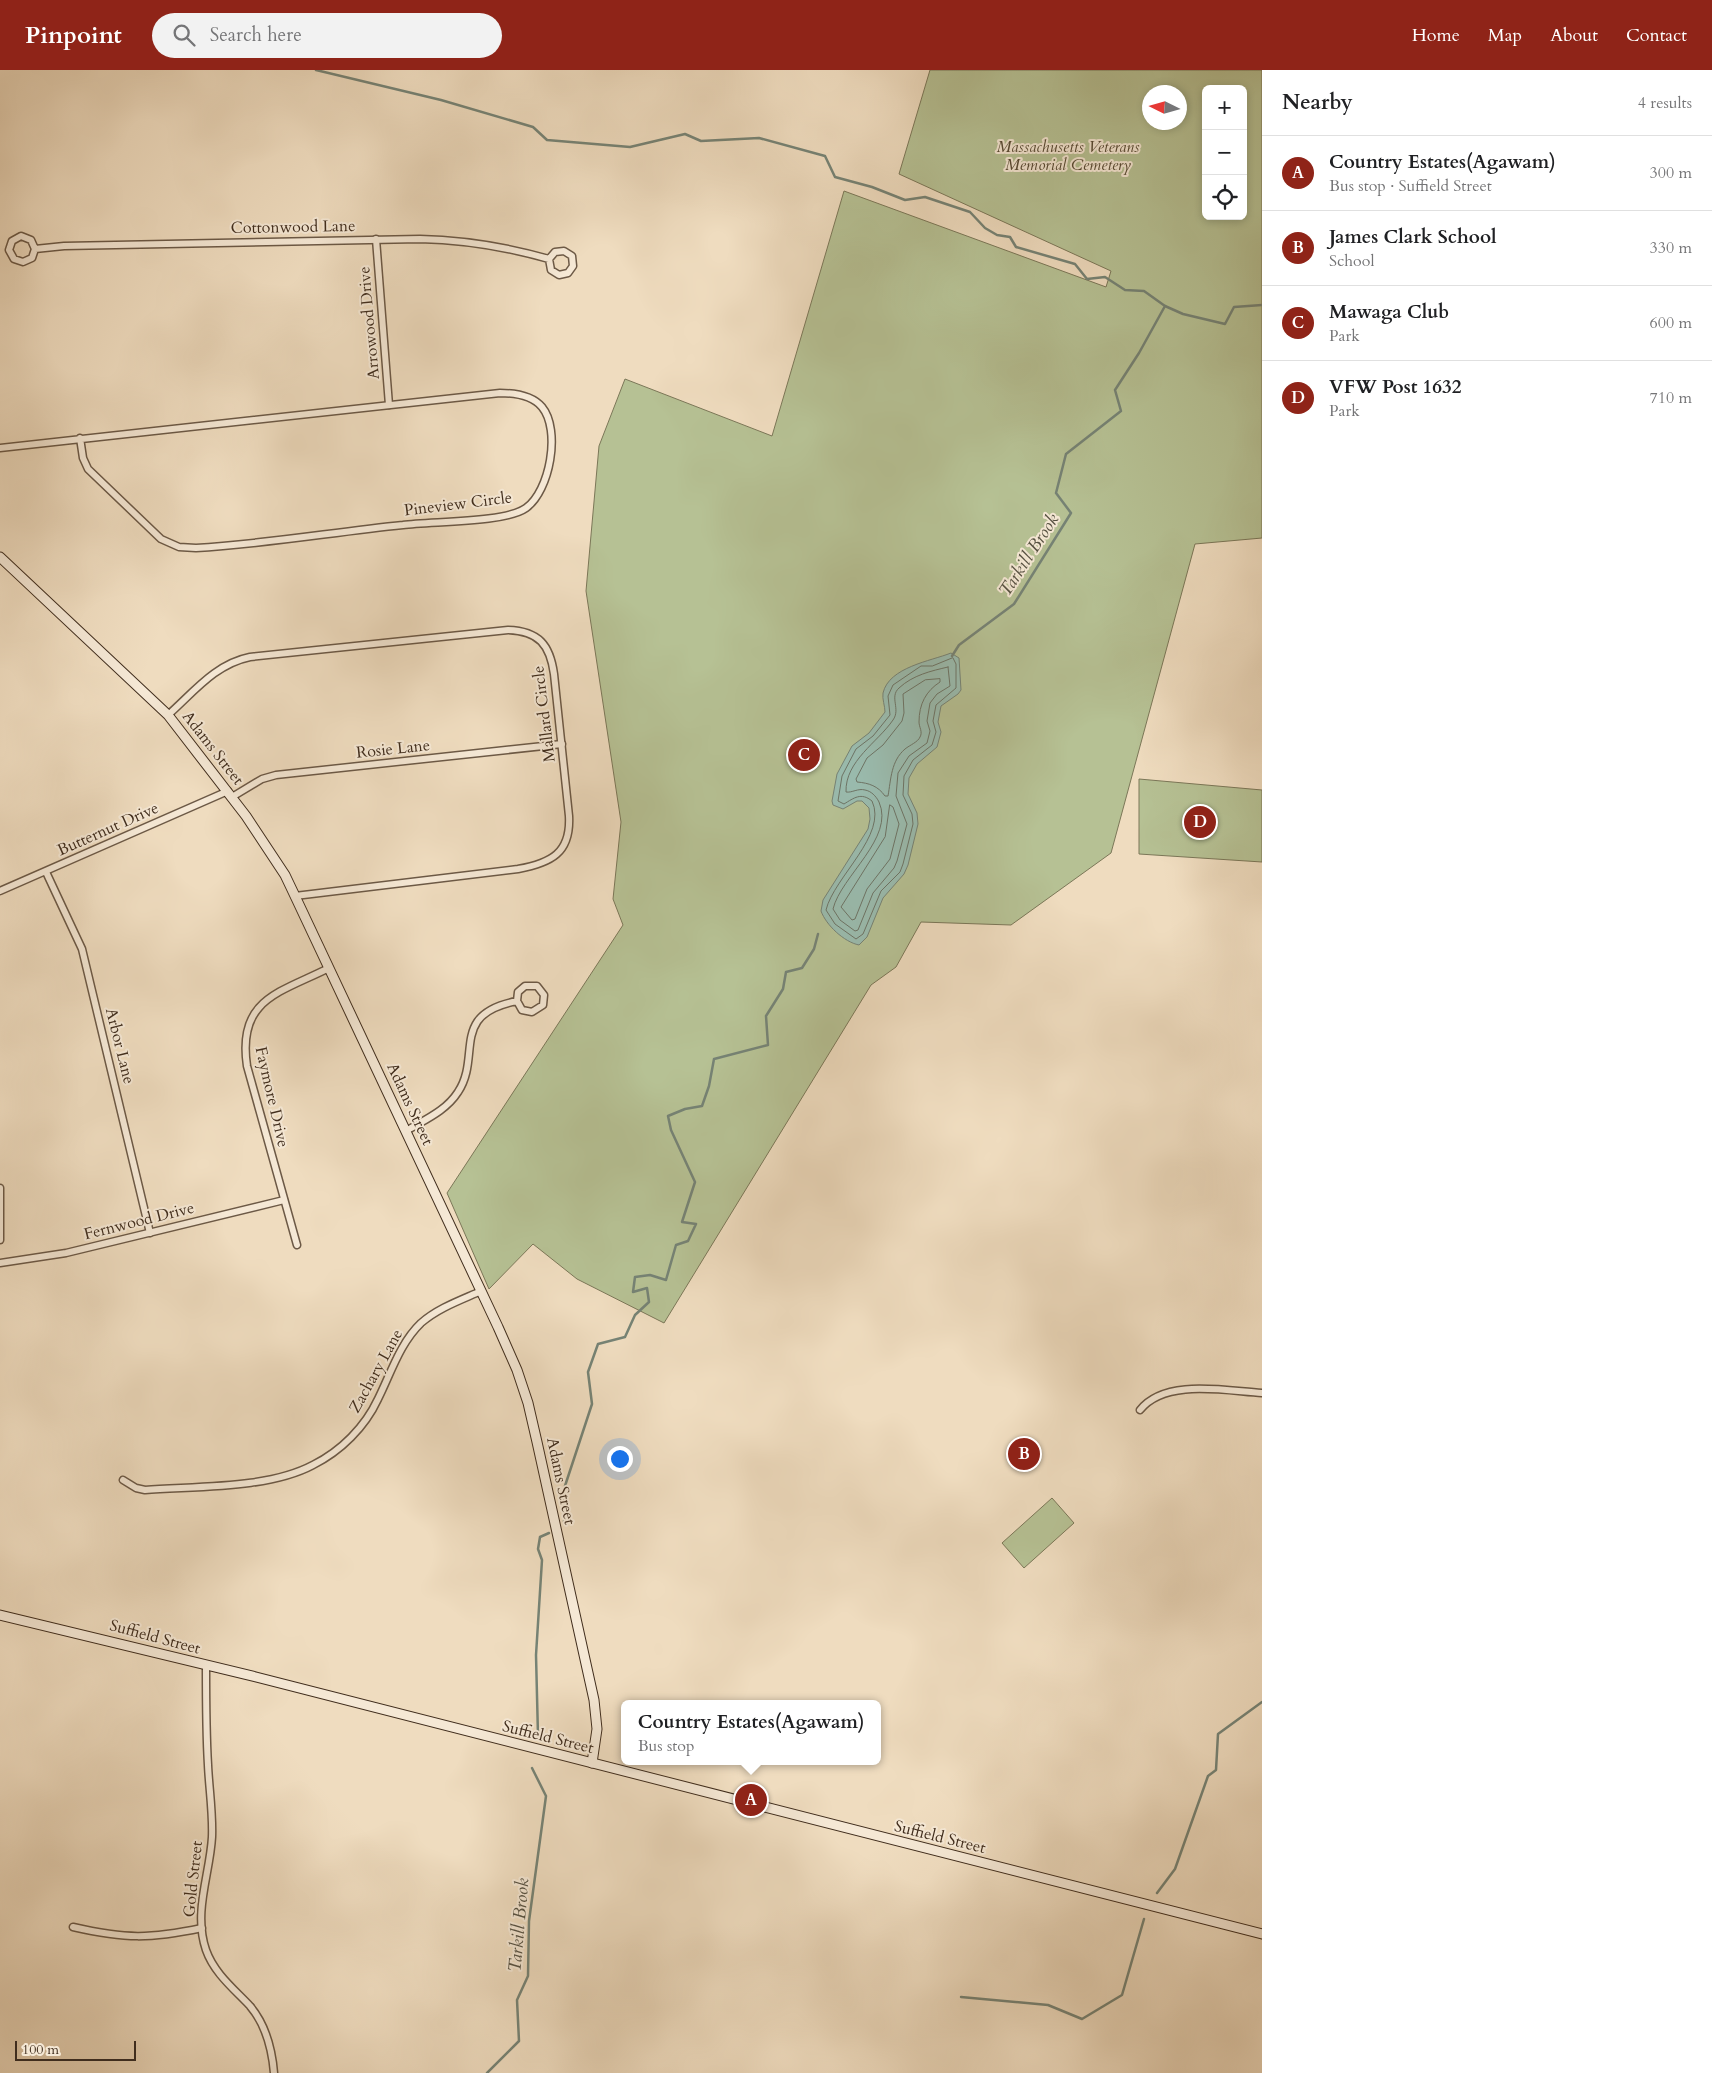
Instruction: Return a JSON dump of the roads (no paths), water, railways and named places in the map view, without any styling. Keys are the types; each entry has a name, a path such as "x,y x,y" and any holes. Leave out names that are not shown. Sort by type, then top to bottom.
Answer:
{"street":[{"name":"Cottonwood Lane","path":"22,236 31,240 35,249 32,258 23,262 14,259 9,250 12,241 22,236"},
{"name":"Cottonwood Lane","path":"35,249 116,244 426,239 471,242 506,248 549,259"},
{"name":"Arrowood Drive","path":"376,240 389,405"},
{"name":"Pineview Circle","path":"0,448 80,438 500,393 517,394 535,401 546,412 552,438 549,462 539,494 524,509 503,515 189,548 170,544 155,535 96,478 83,458 80,438"},
{"name":"Adams Street","path":"0,557 168,715 230,794 265,844 294,896 481,1291 516,1370 535,1432 594,1700 598,1729 592,1763"},
{"name":"Mallard Circle","path":"168,715 217,670 239,660 272,654 516,630 536,636 550,654 570,824 567,841 554,857 539,864 518,869 294,896"},
{"name":"Rosie Lane","path":"230,794 262,779 276,775 562,744"},
{"name":"Butternut Drive","path":"0,892 230,794"},
{"name":"Arbor Lane","path":"46,872 82,949 150,1233"},
{"name":"Faymore Drive","path":"297,1245 247,1066 246,1030 254,1013 267,1000 329,968"},
{"path":"528,985 537,986 544,995 543,1005 532,1012 522,1010 517,1001 518,992 528,985"},
{"path":"406,1131 440,1110 458,1092 465,1074 469,1042 478,1022 501,1005 517,1001"},
{"path":"0,1188 0,1240"},
{"name":"Fernwood Drive","path":"0,1263 44,1258 284,1200"},
{"name":"Zachary Lane","path":"123,1480 145,1490 262,1481 312,1466 342,1446 368,1417 401,1350 416,1328 436,1312 481,1291"},
{"path":"1140,1410 1154,1396 1172,1391 1262,1393"},
{"name":"Suffield Street","path":"0,1615 592,1763 1262,1934"},
{"name":"Gold Street","path":"206,1666 206,1734 212,1835 201,1903 202,1928 206,1950 216,1967 252,2008 264,2029 269,2042 274,2073"},
{"path":"74,1927 135,1938 156,1937 202,1928"}],"water":[{"path":"951,653 959,658 961,690 941,706 938,722 941,732 937,747 917,764 909,778 908,794 917,813 918,824 908,865 904,874 883,898 867,937 859,945 847,940 836,932 827,922 821,911 823,900 868,829 870,819 869,808 862,801 857,801 843,809 833,805 832,801 837,774 852,746 869,733 885,712 883,693 893,677 912,666"}],"waterway":[{"path":"316,70 441,100 533,127 547,140 630,147 685,134 701,141 759,138 825,156 835,177 872,187 905,200 925,197 970,212 985,228 997,235 1010,237 1016,247 1075,264 1087,279 1105,277 1125,290 1144,291 1165,306 1183,314 1225,324 1234,307 1262,305"},
{"name":"Tarkill Brook","path":"952,656 959,645 1014,604 1071,513 1056,493 1066,454 1121,411 1115,390 1139,353 1165,306"},
{"name":"Tarkill Brook","path":"564,1521 567,1512 563,1492 592,1404 588,1372 598,1344 625,1337 635,1315 649,1302 647,1288 633,1292 635,1277 650,1275 666,1280 676,1245 688,1241 696,1224 682,1222 695,1182 671,1130 668,1116 685,1109 702,1106 709,1086 714,1059 768,1045 766,1016 783,989 786,972 802,968 814,949 818,934"},
{"name":"Tarkill Brook","path":"538,1736 536,1655 542,1560 538,1549 540,1537 549,1533"},
{"path":"1157,1893 1175,1869 1208,1776 1216,1770 1218,1734 1262,1702"},
{"name":"Tarkill Brook","path":"487,2073 519,2041 517,2000 528,1976 529,1921 546,1796 532,1768"},
{"path":"961,1997 1048,2005 1082,2019 1122,1995 1144,1919"}],"place":[{"name":"Mawaga Club","path":"804,755"},
{"name":"VFW Post 1632","path":"1200,822"},
{"name":"James Clark School","path":"1024,1454"},
{"name":"Country Estates(Agawam)","path":"751,1800"}],"park label":[{"name":"Massachusetts Veterans Memorial Cemetery","path":"1068,156"}]}
